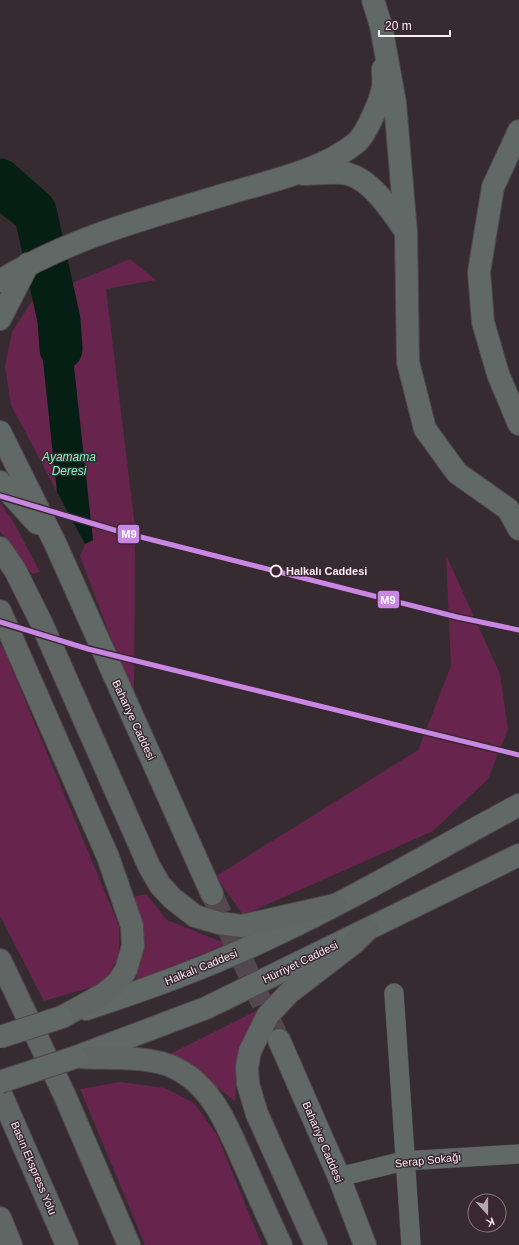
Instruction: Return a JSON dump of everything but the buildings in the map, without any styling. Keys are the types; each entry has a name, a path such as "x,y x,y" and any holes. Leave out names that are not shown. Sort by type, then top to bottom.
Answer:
{"highway":[{"path":"0,548 14,570 41,622 149,866 160,885 172,898 195,916 219,923 242,926 335,905"},
{"path":"0,611 108,857 132,926 134,946 126,970 118,982 104,994 62,1017"},
{"path":"316,1245 257,1114 248,1084 247,1067 250,1051 268,1015 290,992 349,947 367,930"},
{"path":"0,960 65,1096 129,1245"},
{"path":"76,1057 152,1061 175,1068 201,1088 221,1114 281,1245"},
{"name":"Basın Ekspress Yolu","path":"0,1092 67,1245"},
{"path":"0,1218 11,1245"}],"main road":[{"path":"373,0 381,26 395,103 406,232 408,362 425,429 457,473 508,509 519,529"},
{"path":"0,281 28,264 108,229 293,174 338,156 358,142 368,128 383,87 381,26"},
{"path":"519,131 493,187 479,272 483,322 498,374 519,424"},
{"path":"293,174 348,174 369,186 390,208 406,232"},
{"path":"0,319 28,264"},
{"name":"Bahariye Caddesi","path":"0,432 56,545 212,894"},
{"path":"0,482 56,545"},
{"name":"Halkalı Caddesi","path":"0,1037 152,987 209,965 267,939 335,905 519,804"},
{"name":"Hürriyet Caddesi","path":"0,1082 76,1057 206,1008 519,855"},
{"name":"Bahariye Caddesi","path":"279,1040 339,1177 365,1245"}],"street":[{"path":"394,993 404,1161 411,1245"},
{"name":"Serap Sokağı","path":"339,1177 404,1161 519,1154"}],"shaded area":[{"path":"130,259 156,280 106,289 135,527 134,699 80,556 85,544 93,540 65,286"},
{"path":"36,295 57,492 11,405 5,366 12,332"},
{"path":"0,502 14,523 40,572 32,574 0,531"},
{"path":"446,555 500,674 508,729 488,779 433,831 243,915 216,876 418,750 451,666"},
{"path":"0,644 5,652 119,926 119,957 102,984 44,1001 0,916"},
{"path":"146,894 167,920 227,944 136,981 141,942 133,897"},
{"path":"262,1008 237,1067 235,1101 200,1074 166,1056"},
{"path":"120,1082 165,1088 194,1103 217,1135 262,1245 145,1245 80,1089"}],"water":[{"path":"0,164 47,205 57,238 25,251 22,230 0,213"},
{"name":"Ayamama Deresi","path":"65,286 93,540 85,544 57,492 36,295"}],"waterway":[{"name":"Ayamama Deresi","path":"0,180 35,211 59,320 61,349"}],"tunnel":[{"path":"212,894 279,1040"}],"transit line":[{"name":"M9","path":"0,496 121,532 457,617 519,630"},
{"name":"M9","path":"0,622 88,649 519,755"}],"place":[{"name":"Halkalı Caddesi","path":"276,571"}]}
